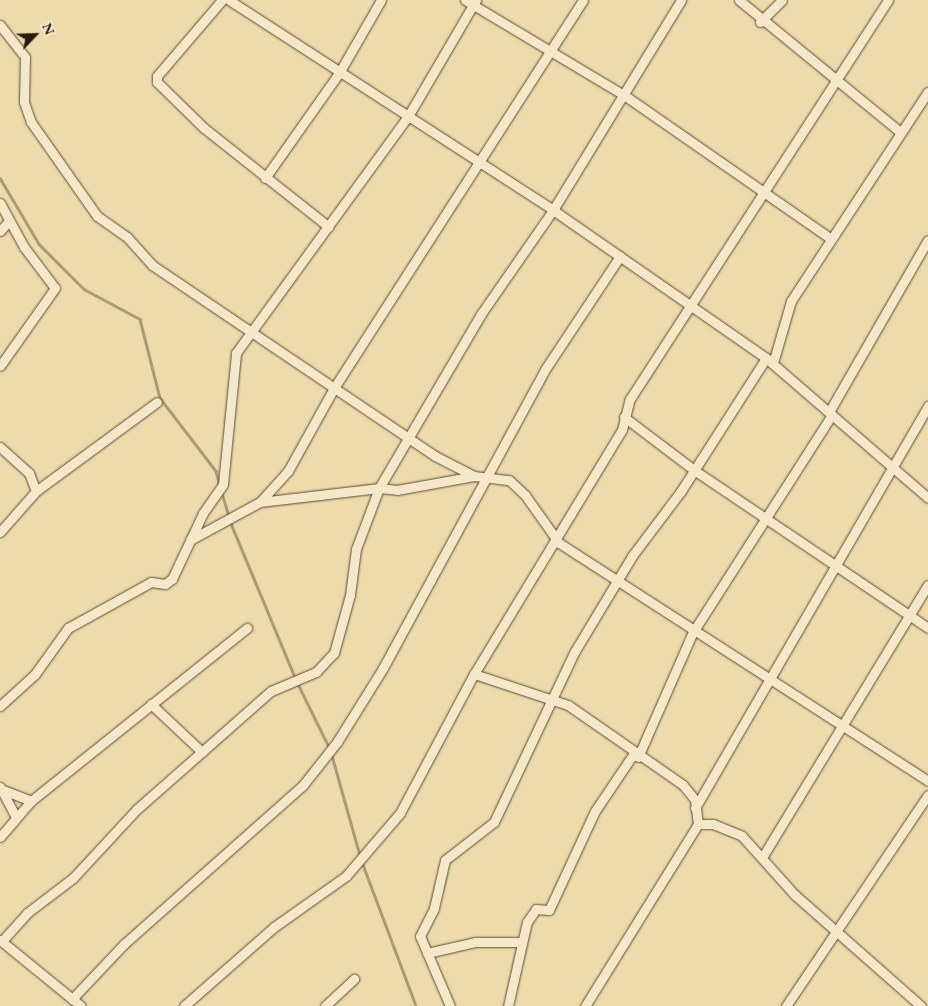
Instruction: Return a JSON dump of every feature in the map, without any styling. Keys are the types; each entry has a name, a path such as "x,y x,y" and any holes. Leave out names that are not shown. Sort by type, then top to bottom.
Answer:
{"street":[{"path":"222,0 156,79 204,128 329,227"},
{"path":"229,0 407,118 554,210 769,360 928,498"},
{"path":"265,178 339,73 381,0"},
{"path":"190,540 260,502 288,471 334,388 481,163 550,48 583,0"},
{"path":"82,1006 1,940 202,752 271,691 316,672 334,653 350,595 356,549 379,488 407,436 481,314 554,210 681,0"},
{"path":"739,0 760,22 837,79 900,132"},
{"path":"760,22 782,0"},
{"path":"184,1006 274,927 346,876 400,813 474,674 554,537 622,430 630,399 763,189 888,0"},
{"path":"0,706 35,674 68,628 151,582 165,584 172,579 190,540 223,484 236,353 249,331 329,227 407,118 471,2 550,48 624,96 763,189 831,239"},
{"path":"0,25 25,57 24,102 31,122 97,216 127,237 152,265 407,436 474,476"},
{"path":"450,1006 420,933 434,908 445,860 490,828 555,701 575,651 617,583 769,360 791,301 928,92"},
{"path":"0,203 55,288 0,366"},
{"path":"0,231 10,221"},
{"path":"508,1006 522,942 534,910 548,911 557,898 595,811 636,755 693,632 831,413 928,240"},
{"path":"72,999 124,944 303,785 383,668 546,368 620,256"},
{"path":"0,532 36,491 157,402"},
{"path":"695,808 768,680 895,468 928,406"},
{"path":"624,417 694,470 764,517 838,563 928,628"},
{"path":"0,447 29,473 36,491"},
{"path":"260,502 379,488 397,490 474,476 509,480 525,495 554,537 617,583 928,781"},
{"path":"763,856 840,726 928,585"},
{"path":"0,836 31,800 247,628"},
{"path":"474,674 568,705 636,755 689,790 698,824 585,1006"},
{"path":"151,704 202,752"},
{"path":"2,788 31,800"},
{"path":"2,788 16,817"},
{"path":"926,799 928,812"},
{"path":"786,1006 926,799"},
{"path":"698,824 713,824 742,836 763,856 795,896 921,1006"},
{"path":"428,953 475,942 522,942"},
{"path":"325,1006 354,979"}],"waterway":[{"path":"0,178 39,244 84,289 140,319 160,398 216,471 219,482"},
{"path":"221,490 229,516"},
{"path":"230,521 295,677"},
{"path":"297,682 329,747"},
{"path":"331,752 360,855"},
{"path":"362,862 416,1006"}]}
